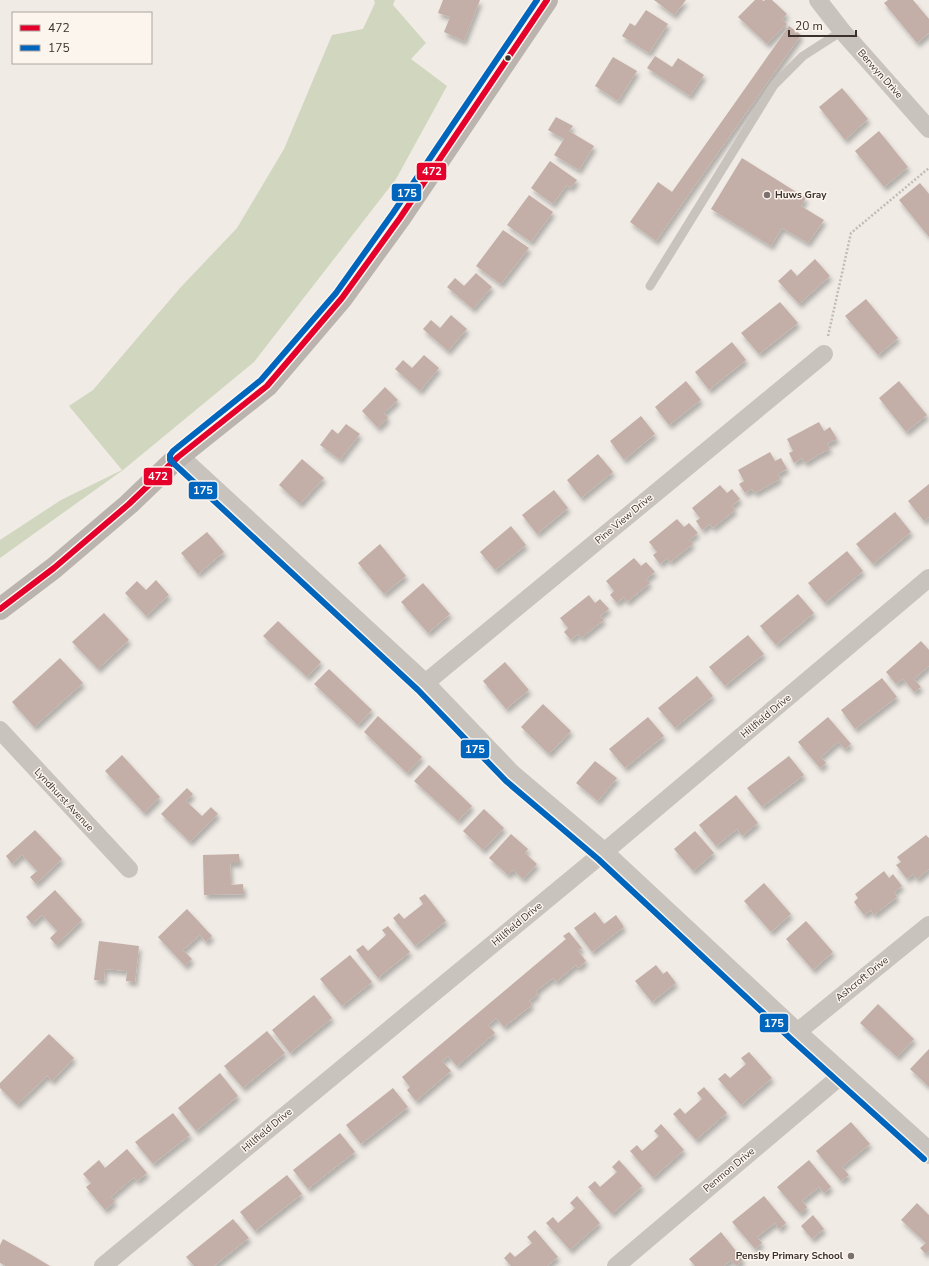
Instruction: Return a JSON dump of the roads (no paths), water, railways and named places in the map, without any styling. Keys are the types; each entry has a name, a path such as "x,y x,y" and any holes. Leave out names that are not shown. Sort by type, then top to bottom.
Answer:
{"main road":[{"path":"0,609 83,544 129,504 178,457 267,386 342,298 404,211 546,1"}],"street":[{"name":"Berwyn Drive","path":"818,0 842,30 929,129"},
{"name":"Pine View Drive","path":"424,684 824,354"},
{"path":"178,457 424,684 512,775 603,853 796,1033 927,1148"},
{"name":"Hillfield Drive","path":"103,1266 603,853 929,578"},
{"name":"Lyndhurst Avenue","path":"0,730 129,869"},
{"name":"Ashcroft Drive","path":"796,1033 929,925"},
{"name":"Penmon Drive","path":"616,1266 843,1074"}],"lane":[{"path":"650,286 774,85 803,56 842,30"}],"place":[{"name":"Huws Gray","path":"767,195"},
{"name":"Pensby Primary School","path":"851,1256"}]}
